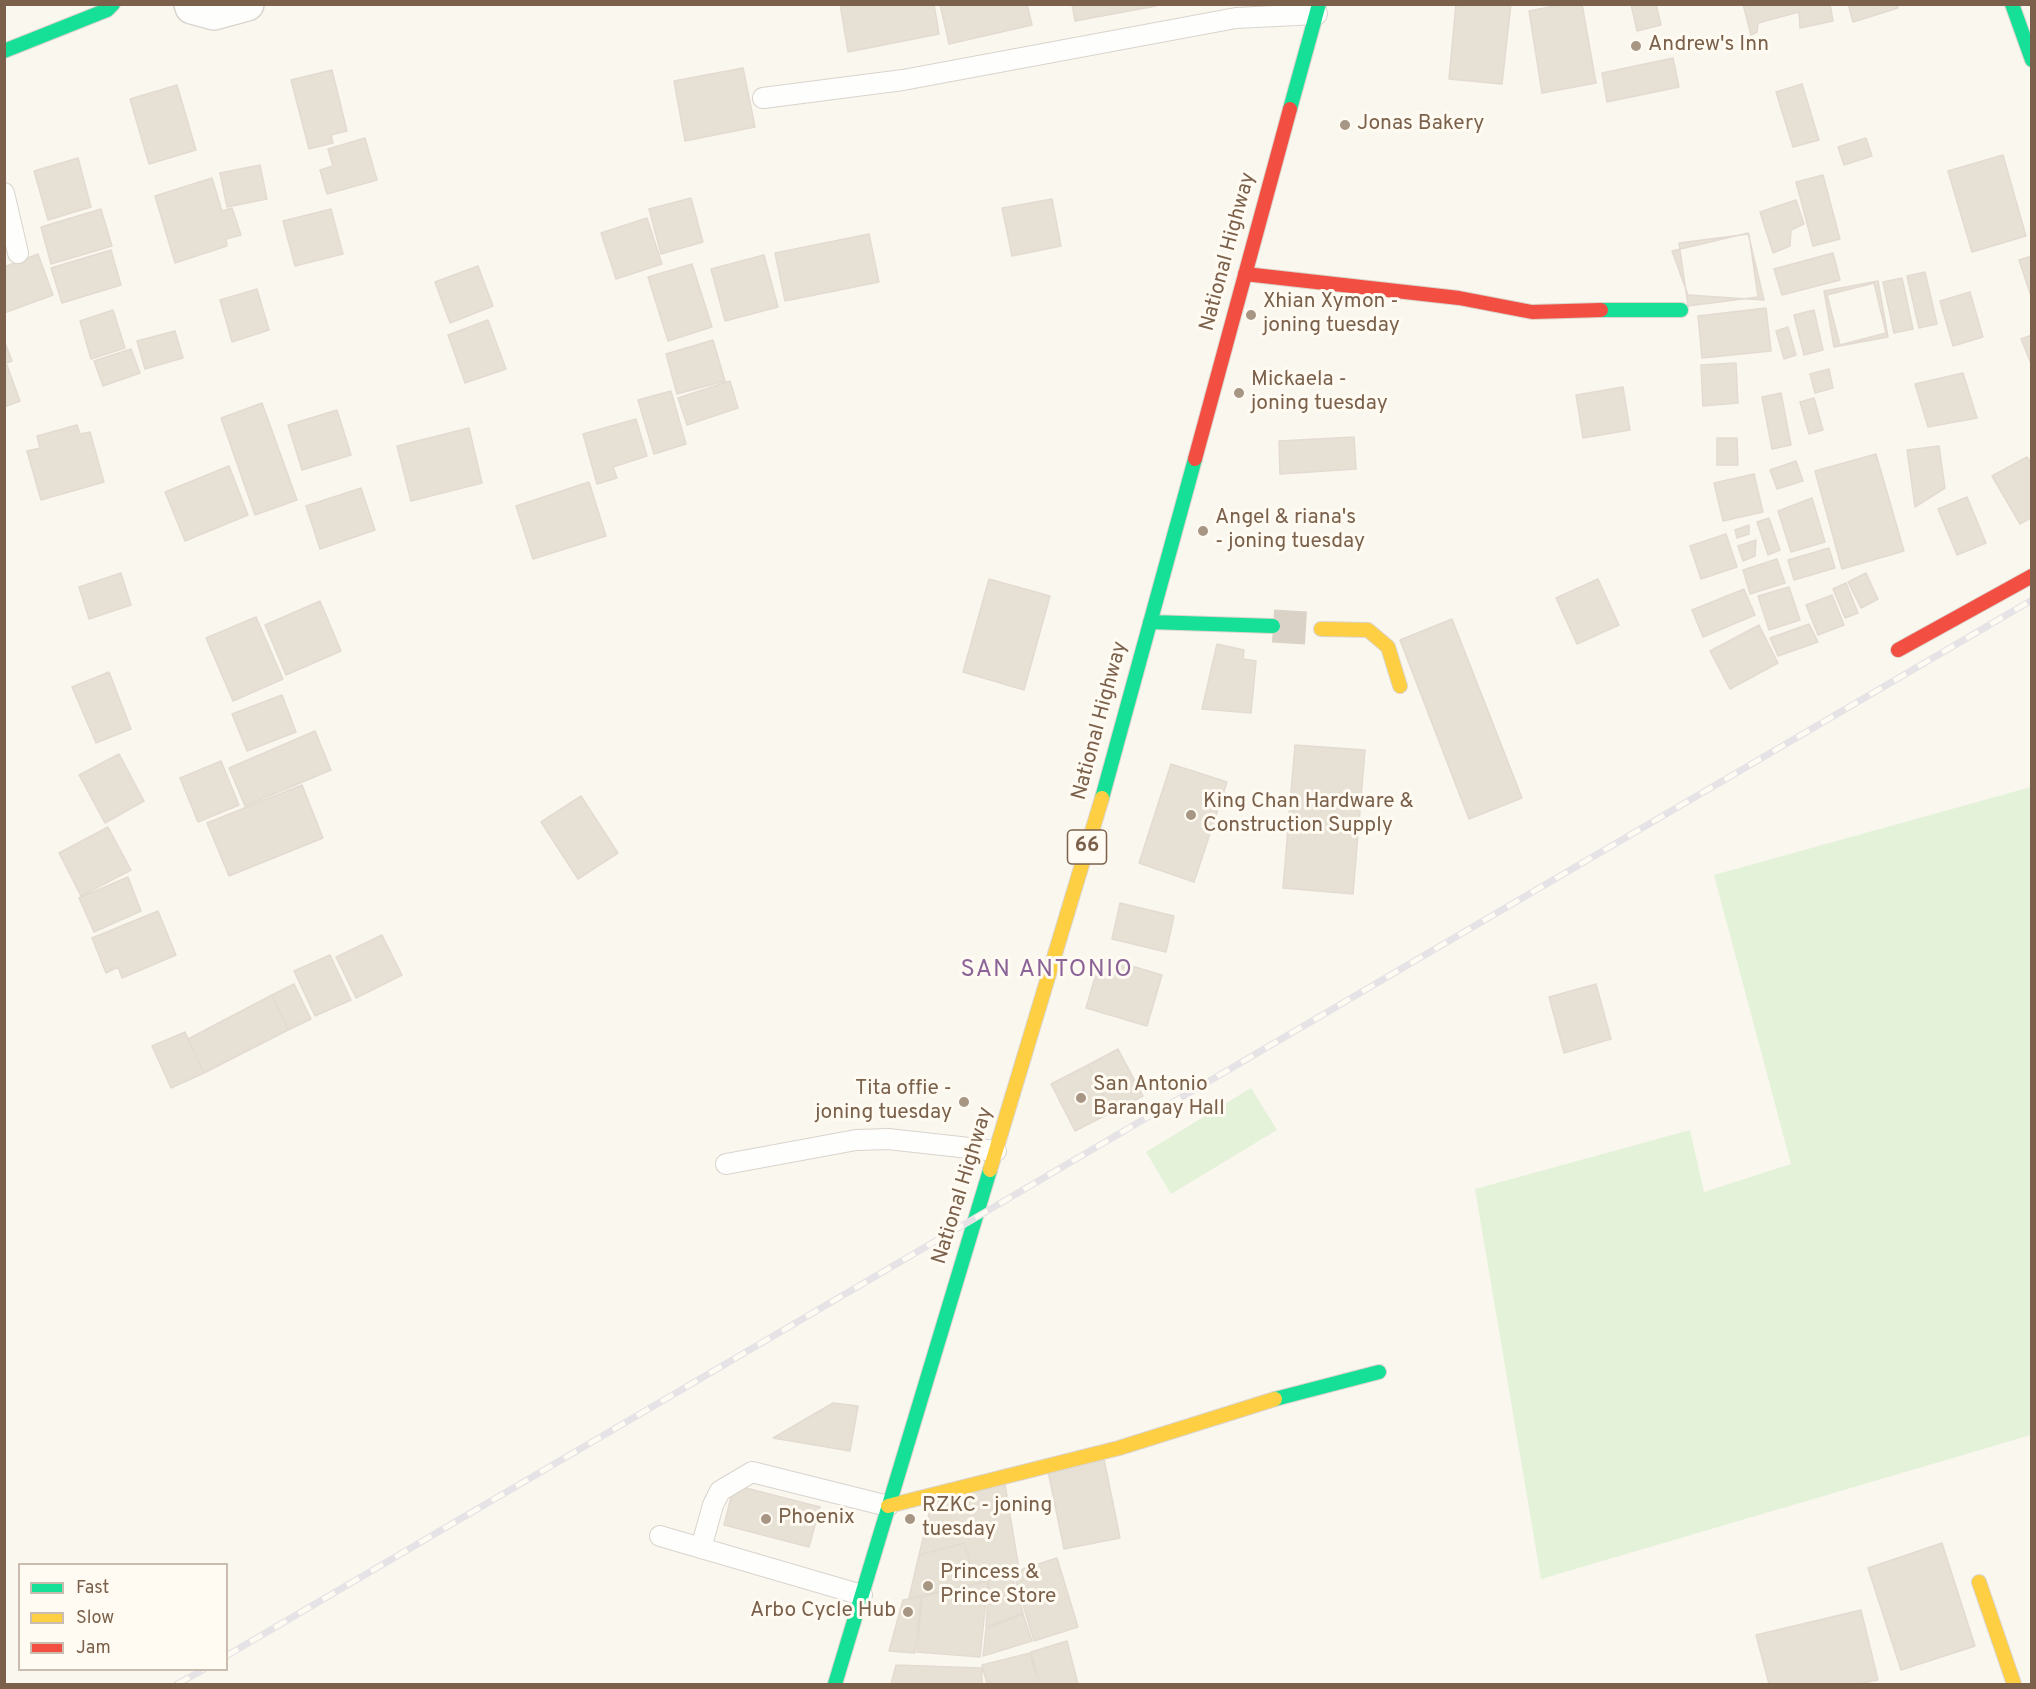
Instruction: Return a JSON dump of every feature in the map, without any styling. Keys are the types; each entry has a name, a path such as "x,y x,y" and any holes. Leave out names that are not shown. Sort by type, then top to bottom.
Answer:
{"main road":[{"path":"4,51 107,10 113,4"},
{"path":"2012,4 2031,60"},
{"name":"National Highway","path":"835,1684 1106,784 1318,9"},
{"path":"1245,274 1459,298 1532,312 1605,309 1681,310"},
{"path":"1898,650 2031,576"},
{"path":"1150,621 1273,626"},
{"path":"1321,628 1368,630 1388,646 1400,686"},
{"path":"888,1506 1119,1448 1262,1402 1379,1372"},
{"path":"1979,1582 2014,1684"}],"street":[{"path":"191,4 192,8 214,13 247,4"}],"lane":[{"path":"763,98 903,80 1236,18 1318,9"},
{"path":"4,194 18,253"},
{"path":"726,1164 867,1140 888,1139 996,1151"},
{"path":"701,1548 713,1505 720,1491 752,1472 888,1506"},
{"path":"660,1536 862,1595"}],"green space":[{"path":"2031,787 2031,1435 1541,1579 1475,1189 1690,1130 1704,1192 1791,1164 1714,875"},
{"path":"1251,1088 1277,1130 1171,1194 1146,1152"}],"building":[{"path":"840,4 934,4 939,34 848,52"},
{"path":"940,4 1027,4 1032,25 949,44"},
{"path":"1072,4 1156,4 1156,6 1075,21"},
{"path":"1456,4 1511,4 1502,84 1449,79"},
{"path":"1565,4 1582,4 1596,83 1542,93 1529,11"},
{"path":"1631,4 1656,4 1661,25 1637,31"},
{"path":"1743,4 1830,4 1833,21 1800,28 1799,12 1758,23 1757,32 1751,35"},
{"path":"1848,4 1897,4 1898,8 1853,22"},
{"path":"1673,58 1679,87 1607,102 1602,73"},
{"path":"743,68 755,127 685,141 674,81"},
{"path":"332,70 347,131 331,135 333,143 309,149 291,80"},
{"path":"1802,84 1819,140 1793,147 1776,92"},
{"path":"177,85 196,150 149,164 130,99"},
{"path":"365,138 377,180 327,194 320,170 333,166 328,149"},
{"path":"1866,138 1872,156 1844,165 1838,147"},
{"path":"2003,155 2026,236 1972,252 1948,171"},
{"path":"78,158 91,207 48,220 34,171"},
{"path":"260,165 267,199 227,207 220,173"},
{"path":"1823,175 1840,239 1813,246 1796,182"},
{"path":"212,178 222,211 232,208 241,235 226,239 227,246 175,263 155,196"},
{"path":"691,198 703,242 661,254 649,209"},
{"path":"1052,199 1061,246 1012,256 1002,208"},
{"path":"1796,200 1804,224 1791,230 1790,246 1773,253 1760,212"},
{"path":"101,209 112,246 51,264 41,227"},
{"path":"331,209 343,254 295,266 283,221"},
{"path":"647,218 662,264 616,279 601,233"},
{"path":"1748,233 1764,300 1688,295 1672,251"},
{"path":"869,234 879,282 785,301 775,253"},
{"path":"1749,234 1758,297 1688,306 1679,243"},
{"path":"111,250 121,285 62,303 51,268"},
{"path":"1833,253 1840,280 1782,295 1774,269"},
{"path":"38,254 53,295 4,313 4,267"},
{"path":"764,255 778,307 725,321 711,269"},
{"path":"2032,256 2032,299 2019,260"},
{"path":"692,264 712,327 668,341 648,277"},
{"path":"478,266 493,306 450,323 435,282"},
{"path":"1925,272 1937,324 1919,328 1907,276"},
{"path":"1902,278 1913,329 1894,333 1883,282"},
{"path":"1878,281 1888,337 1834,347 1824,291"},
{"path":"1874,283 1886,333 1840,345 1827,295"},
{"path":"257,289 269,330 232,342 220,300"},
{"path":"1970,292 1983,337 1953,346 1940,301"},
{"path":"1766,308 1771,351 1702,358 1698,316"},
{"path":"113,310 125,348 91,359 80,321"},
{"path":"1814,310 1823,350 1804,355 1794,315"},
{"path":"488,320 506,369 465,383 448,335"},
{"path":"1788,327 1796,355 1784,359 1776,331"},
{"path":"175,331 183,358 145,369 137,341"},
{"path":"2032,335 2032,366 2021,339"},
{"path":"4,340 12,361 4,364"},
{"path":"713,340 725,381 677,394 666,354"},
{"path":"131,349 140,373 103,386 94,361"},
{"path":"1736,363 1738,403 1703,406 1701,365"},
{"path":"7,365 20,401 4,407 4,366"},
{"path":"1829,369 1833,388 1815,393 1810,374"},
{"path":"1963,373 1977,418 1928,427 1915,384"},
{"path":"730,381 738,408 687,425 678,398"},
{"path":"1623,387 1630,430 1583,438 1576,395"},
{"path":"671,391 686,444 654,454 638,400"},
{"path":"1781,393 1791,445 1772,449 1762,397"},
{"path":"1814,398 1823,430 1809,434 1800,402"},
{"path":"262,403 297,500 255,515 221,418"},
{"path":"337,410 351,455 302,470 288,425"},
{"path":"636,419 647,456 613,467 617,478 597,484 583,434"},
{"path":"77,425 80,434 90,432 104,482 41,500 27,451 40,448 37,436"},
{"path":"469,428 482,483 411,501 397,446"},
{"path":"1354,437 1356,469 1280,474 1279,441"},
{"path":"1717,438 1737,438 1738,465 1717,465"},
{"path":"1939,446 1945,488 1915,507 1907,450"},
{"path":"1876,454 1904,551 1842,569 1815,471"},
{"path":"2027,457 2032,465 2032,517 2020,524 1992,476"},
{"path":"1796,461 1803,481 1777,489 1770,470"},
{"path":"229,466 248,515 185,541 165,492"},
{"path":"1754,474 1763,512 1723,521 1714,483"},
{"path":"589,482 606,536 533,559 516,506"},
{"path":"361,488 375,530 320,549 306,506"},
{"path":"1967,497 1986,543 1957,555 1938,509"},
{"path":"1812,498 1825,542 1791,552 1778,511"},
{"path":"1769,518 1780,550 1768,555 1757,522"},
{"path":"1749,525 1749,534 1737,538 1735,530"},
{"path":"1726,534 1737,567 1701,579 1690,546"},
{"path":"1756,540 1755,556 1743,561 1738,546"},
{"path":"1829,548 1835,568 1794,580 1788,560"},
{"path":"1777,559 1785,583 1750,594 1743,570"},
{"path":"121,573 131,605 89,619 79,587"},
{"path":"1866,573 1878,599 1861,608 1848,582"},
{"path":"989,579 1050,596 1024,690 963,672"},
{"path":"1598,579 1619,625 1577,644 1556,598"},
{"path":"1846,583 1858,613 1845,618 1833,589"},
{"path":"1789,587 1800,620 1769,630 1758,596"},
{"path":"1744,589 1755,615 1703,637 1692,610"},
{"path":"1832,595 1844,625 1818,635 1806,605"},
{"path":"320,601 341,651 286,675 265,625"},
{"path":"256,617 283,679 233,701 206,638"},
{"path":"1452,619 1522,798 1469,819 1400,640"},
{"path":"1809,624 1818,642 1778,656 1770,638"},
{"path":"1759,625 1778,663 1730,689 1710,651"},
{"path":"1217,644 1244,650 1243,659 1256,661 1251,713 1202,709"},
{"path":"109,672 131,729 96,743 72,687"},
{"path":"282,695 296,732 247,751 232,714"},
{"path":"315,731 331,770 245,806 229,768"},
{"path":"1295,745 1365,750 1353,894 1283,888"},
{"path":"119,754 144,801 105,823 79,775"},
{"path":"221,761 239,805 198,822 180,778"},
{"path":"1171,764 1227,782 1194,882 1139,863"},
{"path":"302,785 323,838 229,876 207,823"},
{"path":"581,796 618,853 578,879 541,822"},
{"path":"108,827 131,870 81,896 59,853"},
{"path":"128,877 141,911 94,932 79,898"},
{"path":"1120,903 1174,916 1166,952 1112,939"},
{"path":"158,911 176,955 122,978 118,967 106,973 92,938"},
{"path":"382,935 402,975 356,998 336,957"},
{"path":"330,955 351,1000 315,1016 294,971"},
{"path":"1101,957 1162,975 1147,1026 1086,1008"},
{"path":"294,984 311,1019 288,1030 272,995"},
{"path":"1596,984 1611,1039 1564,1053 1549,997"},
{"path":"272,995 288,1030 204,1073 188,1039"},
{"path":"185,1032 204,1073 171,1088 152,1046"},
{"path":"1118,1049 1143,1096 1112,1112 1088,1065"},
{"name":"San Antonio Barangay Hall","path":"1088,1065 1112,1112 1075,1131 1051,1084"},
{"path":"833,1403 858,1406 850,1451 773,1438"},
{"path":"1104,1459 1120,1538 1064,1549 1048,1471"},
{"path":"1005,1484 1019,1569 975,1584 965,1543 919,1555 933,1497"},
{"path":"734,1485 820,1507 809,1547 724,1525"},
{"path":"965,1543 975,1584 909,1598 919,1555"},
{"path":"1942,1543 1975,1646 1901,1670 1868,1568"},
{"path":"1057,1558 1078,1627 1034,1641 1013,1572"},
{"path":"1011,1573 1023,1613 986,1627 989,1580"},
{"path":"988,1581 980,1657 917,1652 922,1597"},
{"path":"921,1597 915,1653 889,1651 903,1600"},
{"path":"1861,1610 1878,1680 1858,1684 1769,1684 1756,1635"},
{"path":"1023,1614 1032,1641 983,1656 986,1629"},
{"path":"1067,1641 1078,1684 1040,1684 1031,1652"},
{"path":"1030,1653 1038,1684 987,1684 982,1665"},
{"path":"896,1665 982,1668 982,1684 891,1684"}],"tunnel":[{"path":"1273,626 1321,629"}],"railway":[{"path":"228,1655 2032,600"},
{"path":"177,1684 201,1671"}],"traffic: fast":[{"path":"4,51 107,10 113,4"},
{"path":"1290,109 1319,4"},
{"path":"2012,4 2032,60"},
{"path":"1601,310 1681,310"},
{"path":"1102,798 1195,459"},
{"path":"1150,622 1273,626"},
{"path":"835,1684 990,1170"},
{"path":"1275,1399 1379,1372"}],"traffic: slow":[{"path":"1321,629 1368,630 1388,647 1400,686"},
{"path":"990,1170 1102,798"},
{"path":"888,1506 1119,1448 1275,1399"},
{"path":"1979,1582 2014,1684"}],"traffic: jam":[{"path":"1195,459 1290,109"},
{"path":"1245,274 1459,298 1532,312 1601,310"},
{"path":"1898,650 2032,576"}],"place":[{"name":"Andrew's Inn","path":"1636,46"},
{"name":"Jonas Bakery","path":"1345,125"},
{"name":"Xhian Xymon - joning tuesday","path":"1251,315"},
{"name":"Mickaela - joning tuesday","path":"1239,393"},
{"name":"Angel & riana's - joning tuesday","path":"1203,531"},
{"name":"King Chan Hardware & Construction Supply","path":"1191,815"},
{"name":"San Antonio Barangay Hall","path":"1081,1098"},
{"name":"Tita offie - joning tuesday","path":"964,1102"},
{"name":"Phoenix","path":"766,1519"},
{"name":"RZKC - joning tuesday","path":"910,1519"},
{"name":"Princess & Prince Store","path":"928,1586"},
{"name":"Arbo Cycle Hub","path":"908,1612"}],"district":[{"name":"SAN ANTONIO","path":"1047,971"}]}
